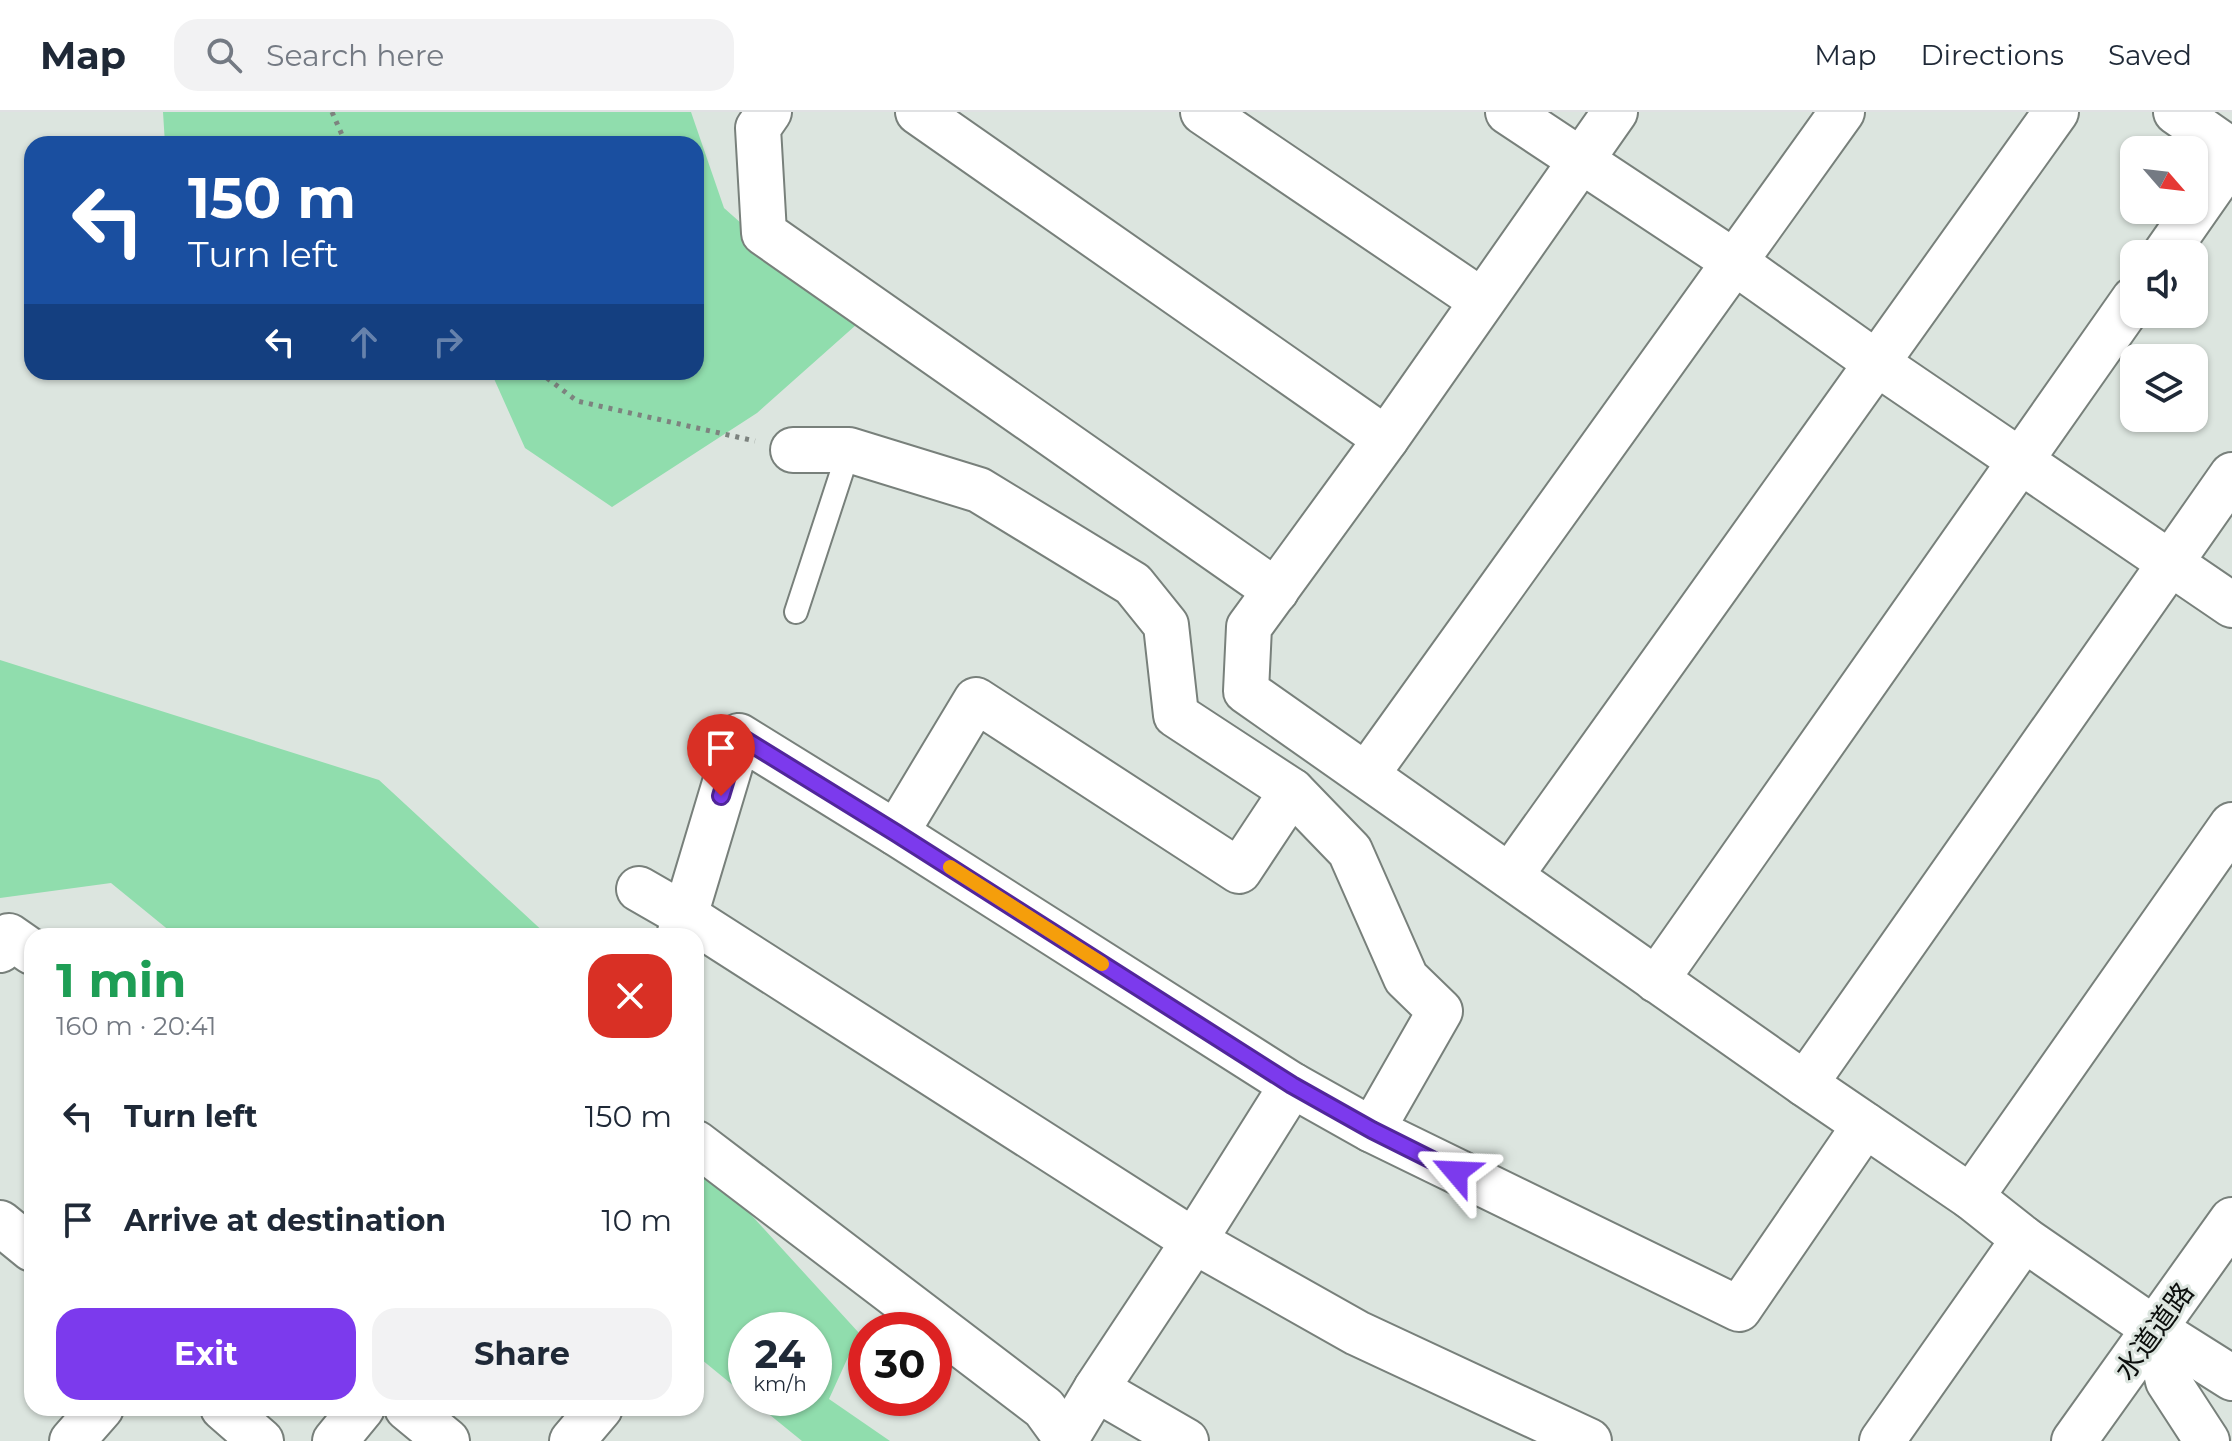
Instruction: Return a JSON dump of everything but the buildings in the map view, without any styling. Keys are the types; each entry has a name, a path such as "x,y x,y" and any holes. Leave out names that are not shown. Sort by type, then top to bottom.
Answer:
{"street":[{"path":"769,112 758,128 764,233 1276,591"},
{"path":"918,112 1386,439"},
{"path":"1203,112 1482,301"},
{"path":"1508,112 1733,261 1878,364 2232,605"},
{"path":"1615,112 1386,439 1249,627 1246,691 1971,1197 2024,1239 2232,1378"},
{"path":"1367,774 1842,112"},
{"path":"1510,876 2056,112"},
{"path":"2176,112 2232,151"},
{"path":"2175,240 2232,158"},
{"path":"1656,980 2120,319"},
{"path":"793,450 849,450 979,490 1133,584 1166,625 1176,715 1292,791 1350,851 1406,978 1440,1011 1372,1130"},
{"path":"1805,1084 2232,475"},
{"path":"896,833 976,700 1239,871 1292,791"},
{"path":"639,889 682,926 739,736 1292,1085 1372,1130 1739,1309 1865,1125"},
{"path":"1971,1197 2232,825"},
{"path":"0,950 9,936 24,946"},
{"path":"704,940 1194,1241 1357,1333 1589,1441"},
{"path":"704,1149 1044,1408 1067,1440 1096,1389 1292,1085"},
{"name":"水道道路","path":"2074,1441 2232,1220"},
{"path":"1882,1441 2024,1239"},
{"path":"2156,1330 2168,1381 2207,1441"},
{"path":"1096,1389 1186,1441"},
{"path":"72,1441 94,1416"},
{"path":"232,1416 261,1441"},
{"path":"335,1441 355,1416"},
{"path":"417,1416 447,1441"},
{"path":"572,1441 593,1416"}],"lane":[{"path":"796,612 849,450"}],"path":[{"path":"332,112 342,136"},
{"path":"549,380 577,401 793,450"}],"green space":[{"path":"163,112 691,112 699,136 164,136"},
{"path":"704,150 724,208 856,325 757,413 612,507 525,448 495,380 704,380"},
{"path":"0,660 379,780 539,928 166,928 111,883 0,898"},
{"path":"704,1167 712,1172 848,1321 848,1357 832,1392 832,1312 728,1312 728,1381 704,1362"},
{"path":"832,1401 848,1412 848,1416 854,1416 890,1441 802,1441 771,1416 832,1416"}],"slow traffic":[{"path":"950,867 1102,964"}],"route":[{"path":"721,796 739,736 1292,1085 1456,1172"}]}
